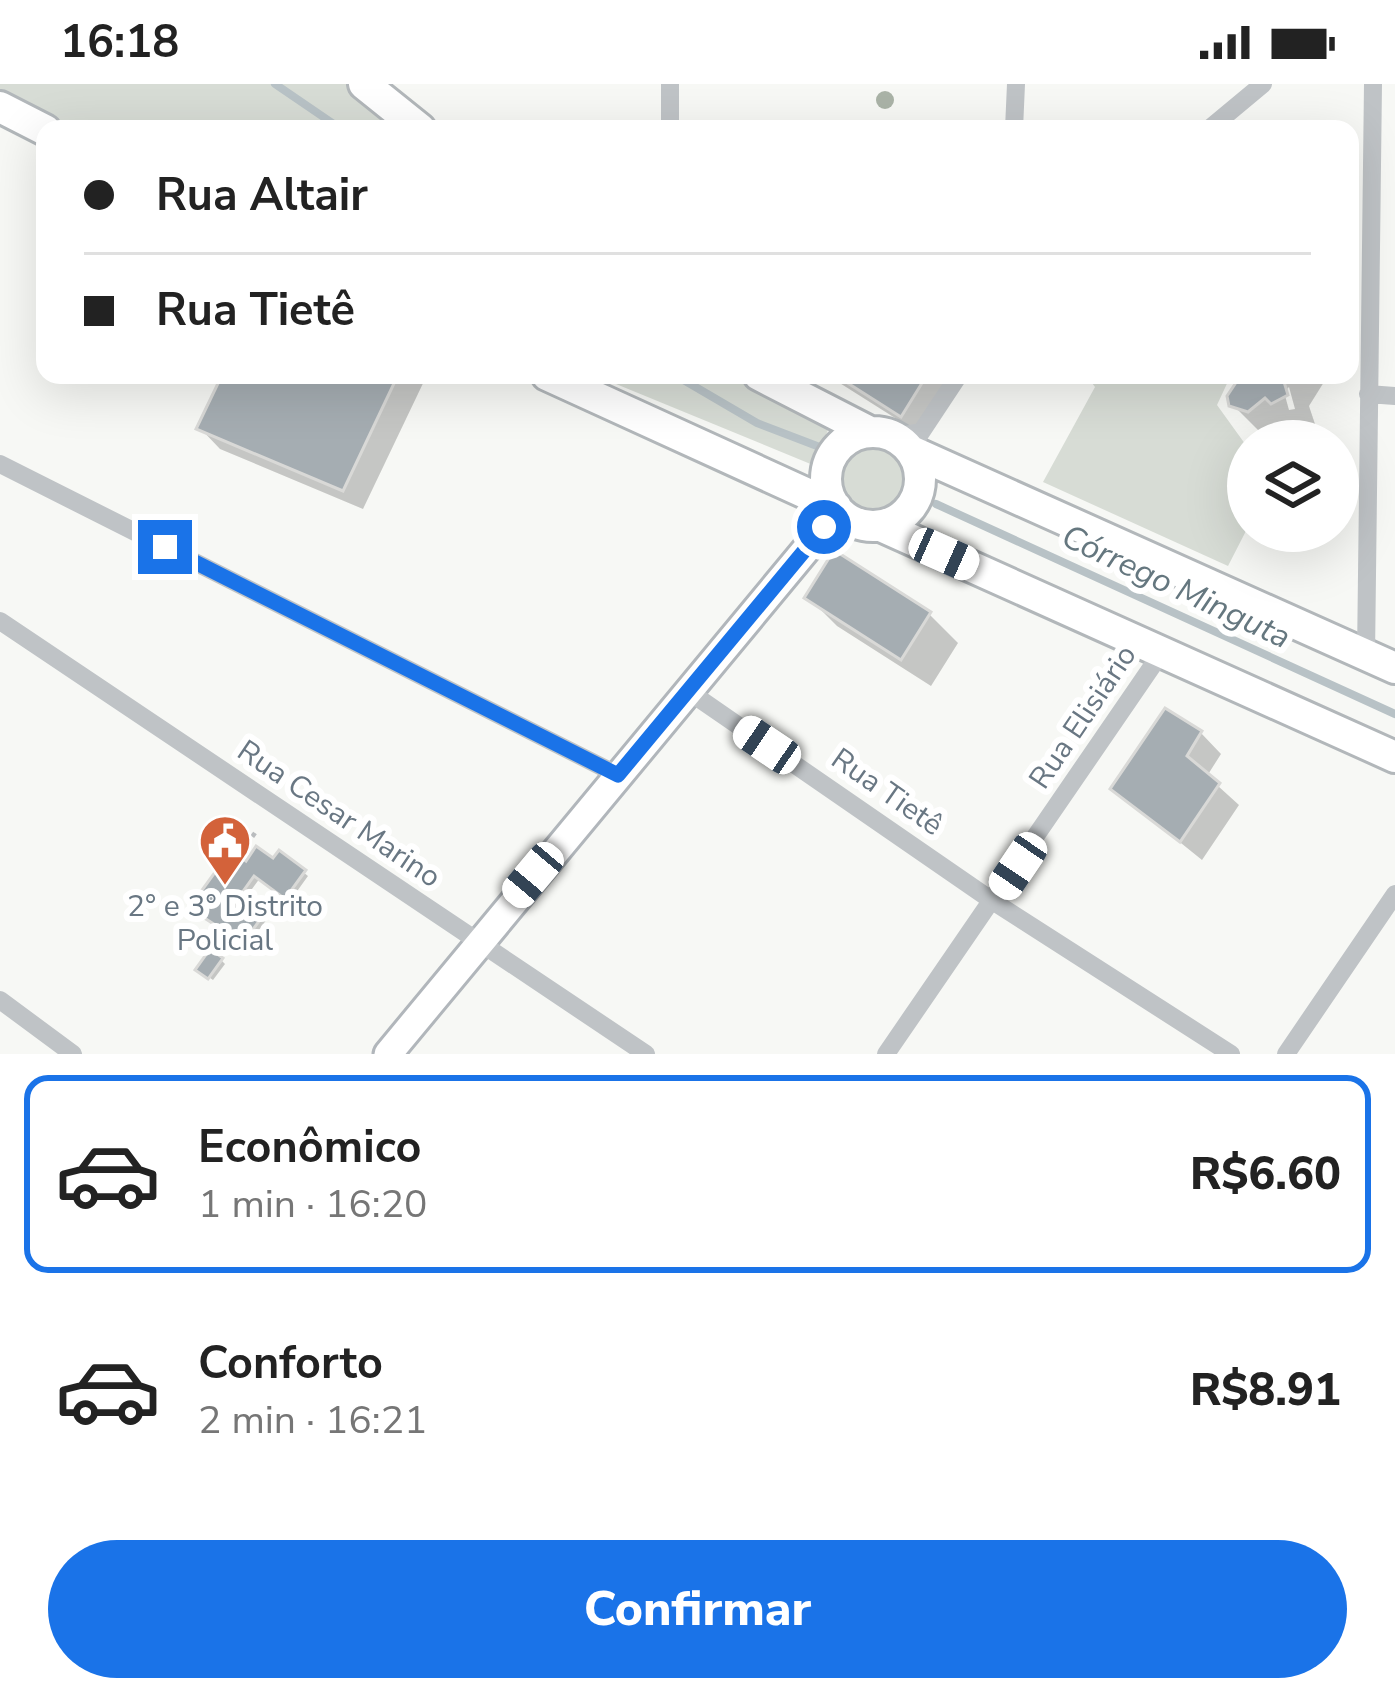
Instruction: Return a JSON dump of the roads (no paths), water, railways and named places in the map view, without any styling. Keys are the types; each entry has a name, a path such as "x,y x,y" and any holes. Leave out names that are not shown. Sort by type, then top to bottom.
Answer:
{"main road":[{"path":"364,84 409,120"},
{"path":"0,107 36,125"},
{"path":"566,384 846,519 1164,650 1395,757"},
{"path":"779,384 1381,662"},
{"path":"846,519 826,479 832,455 850,437 901,440"},
{"path":"846,519 904,516 918,495 920,471 901,440"}],"street":[{"path":"670,84 670,120"},
{"path":"1014,120 1016,84"},
{"path":"1220,120 1262,84"},
{"path":"1373,84 1368,394 1381,662"},
{"path":"901,440 951,384"},
{"path":"1368,394 1395,396"},
{"path":"0,464 618,775"},
{"path":"388,1054 618,775 846,519"},
{"name":"Rua Cesar Marino","path":"0,621 646,1054"},
{"name":"Rua Elisiário","path":"886,1054 1164,650"},
{"name":"Rua Tietê","path":"691,693 994,902 1231,1054"},
{"path":"1286,1054 1395,894"},
{"path":"0,1000 73,1054"}],"waterway":[{"name":"Córrego Minguta","path":"275,84 328,120"},
{"name":"Córrego Minguta","path":"690,384 757,423 817,446"},
{"name":"Córrego Minguta","path":"936,504 1395,714"}],"place":[{"name":"2° e 3° Distrito Policial","path":"225,887"}]}
